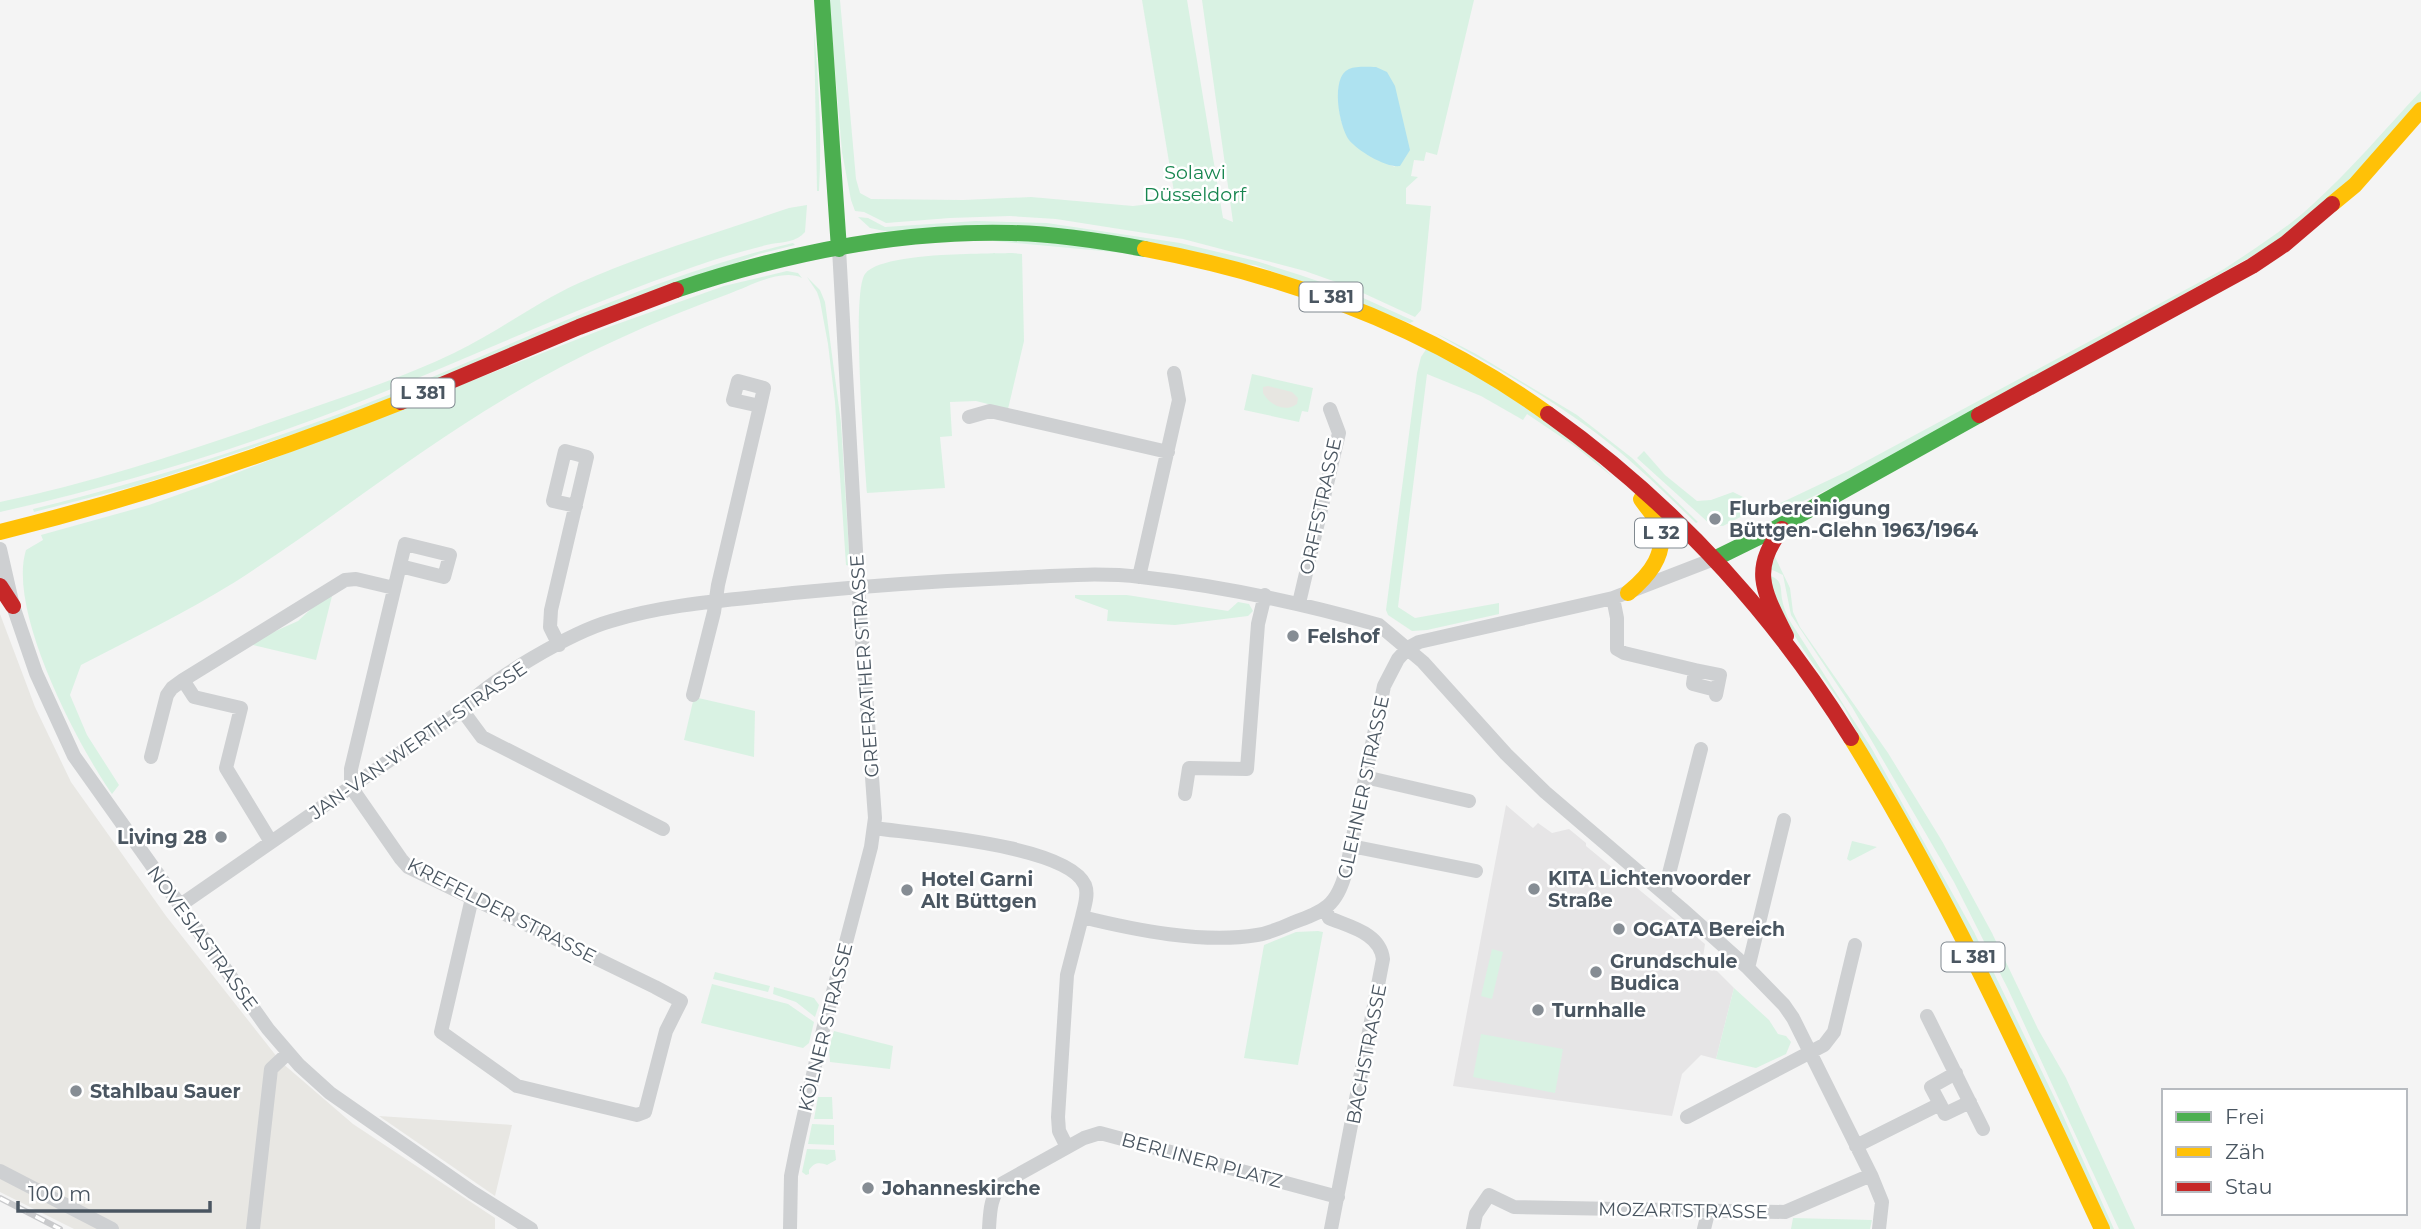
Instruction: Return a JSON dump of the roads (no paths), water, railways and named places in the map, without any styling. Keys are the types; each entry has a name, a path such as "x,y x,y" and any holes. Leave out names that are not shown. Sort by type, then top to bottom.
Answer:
{"main road":[{"path":"822,0 839,249"},
{"path":"1714,559 1740,548 2252,266 2286,244 2355,184 2421,110"},
{"name":"L 381","path":"0,532 199,477 425,392 646,302 725,275 785,259 891,240 1039,234 1153,250 1282,280 1365,311 1465,360 1552,413 1626,472 1714,559 1794,653 1842,722 1930,873 1967,944 2102,1229"},
{"name":"L 32","path":"1620,595 1652,570 1660,554 1662,539 1657,520 1636,492 1626,472"},
{"path":"1794,518 1768,546 1762,571 1768,599 1794,653"},
{"path":"0,586 13,606"}],"street":[{"name":"GREFRATHER STRASSE","path":"839,249 858,586 875,808 874,828"},
{"path":"1139,577 1179,400 1174,373"},
{"path":"693,695 760,406"},
{"name":"ORFFSTRASSE","path":"1299,603 1339,433 1330,409"},
{"path":"969,416 990,411 1168,452"},
{"path":"559,645 552,633 550,617 576,506"},
{"name":"NOVESIASTRASSE","path":"0,549 13,606 36,673 74,756 241,992 303,1070 341,1101 531,1229"},
{"path":"1408,648 1431,639 1620,595 1714,559"},
{"path":"351,787 352,769 400,566"},
{"name":"JAN-VAN-WERTH-STRASSE","path":"179,906 462,710 488,688 559,645 610,621 715,601 858,586 1038,576 1139,577 1265,595 1379,625 1408,648 1530,778 1748,968 1784,1005 1871,1175 1882,1202 1879,1229"},
{"path":"151,757 166,698 171,690 183,681 345,580 356,579 394,588"},
{"path":"1185,794 1189,768 1247,769 1258,624 1265,595"},
{"path":"1620,595 1617,649 1623,653 1720,675 1716,692"},
{"name":"GLEHNER STRASSE","path":"1325,909 1334,902 1341,889 1384,687 1393,666 1408,648"},
{"path":"183,681 194,696 241,708 226,768 271,842"},
{"path":"462,710 482,737 663,829"},
{"path":"1664,893 1701,749"},
{"path":"1365,777 1469,801"},
{"name":"KREFELDER STRASSE","path":"351,787 405,864 681,1001 666,1031 645,1112 637,1115 517,1086 441,1032 472,898"},
{"path":"1748,968 1784,820"},
{"path":"874,828 1004,846 1037,855 1074,874 1083,883 1086,892 1067,975 1058,1116 1059,1131 1068,1147 999,1187 992,1201 989,1229"},
{"name":"KÖLNER STRASSE","path":"790,1229 791,1176 797,1146 874,828"},
{"path":"1352,846 1476,871"},
{"path":"1082,917 1133,930 1233,938 1265,933 1325,909"},
{"name":"BACHSTRASSE","path":"1325,909 1329,918 1362,932 1376,942 1383,959 1332,1229"},
{"path":"1687,1118 1824,1045 1834,1032 1855,945"},
{"path":"1927,1016 1983,1129"},
{"path":"253,1229 271,1069 288,1052"},
{"path":"1956,1073 1931,1087 1945,1114 1970,1102"},
{"path":"1856,1146 1940,1104"},
{"name":"BERLINER PLATZ","path":"1068,1147 1089,1136 1106,1134 1338,1197"},
{"path":"0,1171 112,1229"},
{"name":"MOZARTSTRASSE","path":"1473,1229 1476,1214 1489,1195 1514,1207 1785,1212 1871,1175"},
{"path":"1704,1229 1709,1209"}],"water":[{"path":"1376,67 1387,72 1395,86 1410,150 1400,166 1380,162 1359,149 1349,140 1342,124 1338,91 1343,74 1352,68"}],"railway":[{"path":"0,1198 60,1229"}],"place":[{"name":"Flurbereinigung Büttgen-Glehn 1963/1964","path":"1715,519"},
{"name":"Felshof","path":"1293,636"},
{"name":"Living 28","path":"221,837"},
{"name":"KITA Lichtenvoorder Straße","path":"1534,889"},
{"name":"Hotel Garni Alt Büttgen","path":"907,890"},
{"name":"OGATA Bereich","path":"1619,929"},
{"name":"Grundschule Budica","path":"1596,972"},
{"name":"Turnhalle","path":"1538,1010"},
{"name":"Stahlbau Sauer","path":"76,1091"},
{"name":"Johanneskirche","path":"868,1188"}],"park label":[{"name":"Solawi Düsseldorf","path":"1195,183"}]}
